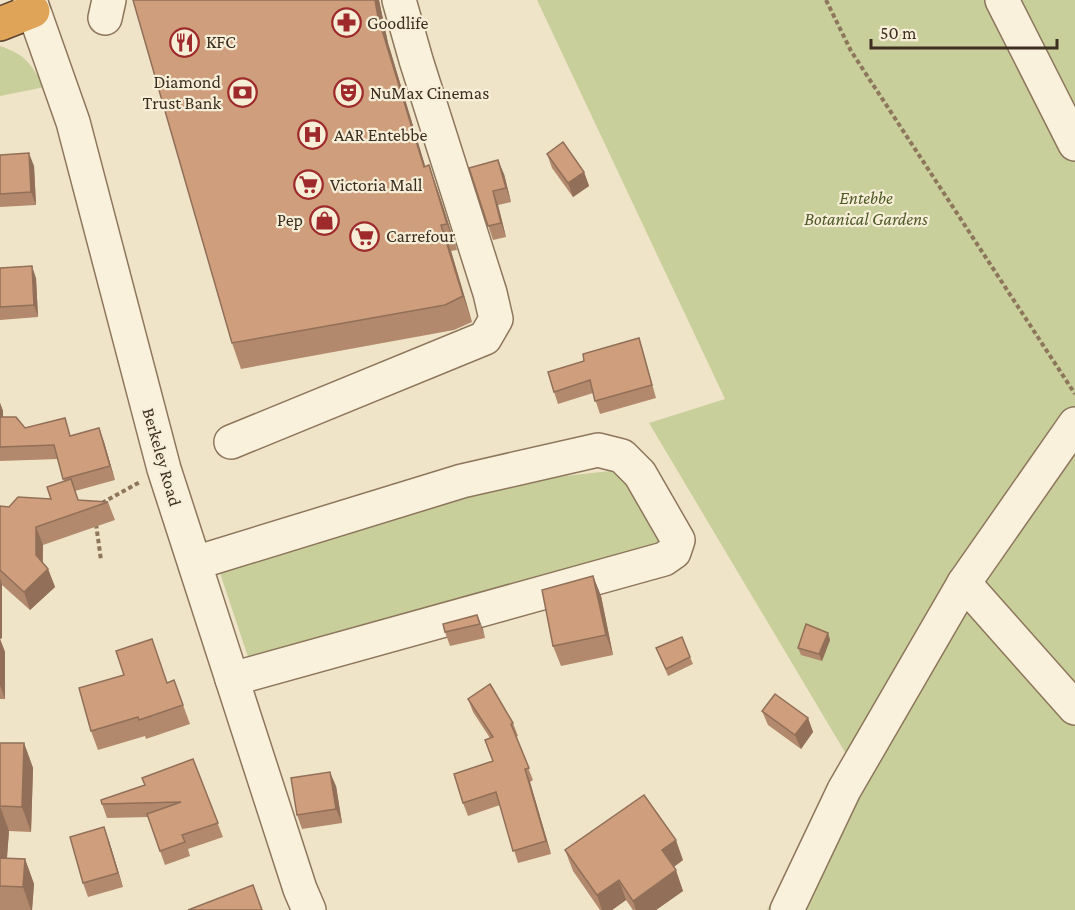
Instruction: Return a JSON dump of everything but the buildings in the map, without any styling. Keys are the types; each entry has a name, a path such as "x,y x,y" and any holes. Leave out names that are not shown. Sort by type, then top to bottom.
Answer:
{"highway":[{"path":"0,24 32,6"}],"street":[{"path":"231,442 485,338 496,320 490,292 399,0"},
{"path":"1002,0 1075,144"},
{"name":"Berkeley Road","path":"32,6 73,122 164,469 300,889 309,910"},
{"path":"788,910 844,790 963,582 1075,423"},
{"path":"195,563 462,481 598,450 622,456 640,474 678,540 674,552 664,559 232,679"},
{"path":"963,582 1073,702"}],"path":[{"path":"826,0 851,51 1075,394"},
{"path":"94,508 164,469"},
{"path":"95,518 100,560"}],"green space":[{"name":"Entebbe Botanical Gardens","path":"537,0 1075,0 1075,910 767,910 852,764 649,423 725,399"},
{"path":"0,46 27,61 45,87 0,96"},
{"path":"619,470 635,485 661,547 252,669 219,570 475,486"}],"place":[{"name":"Goodlife","path":"346,23"},
{"name":"KFC","path":"185,42"},
{"name":"Diamond Trust Bank","path":"242,92"},
{"name":"NuMax Cinemas","path":"349,93"},
{"name":"AAR Entebbe","path":"313,135"},
{"name":"Victoria Mall","path":"309,185"},
{"name":"Pep","path":"324,220"},
{"name":"Carrefour","path":"365,236"}]}
